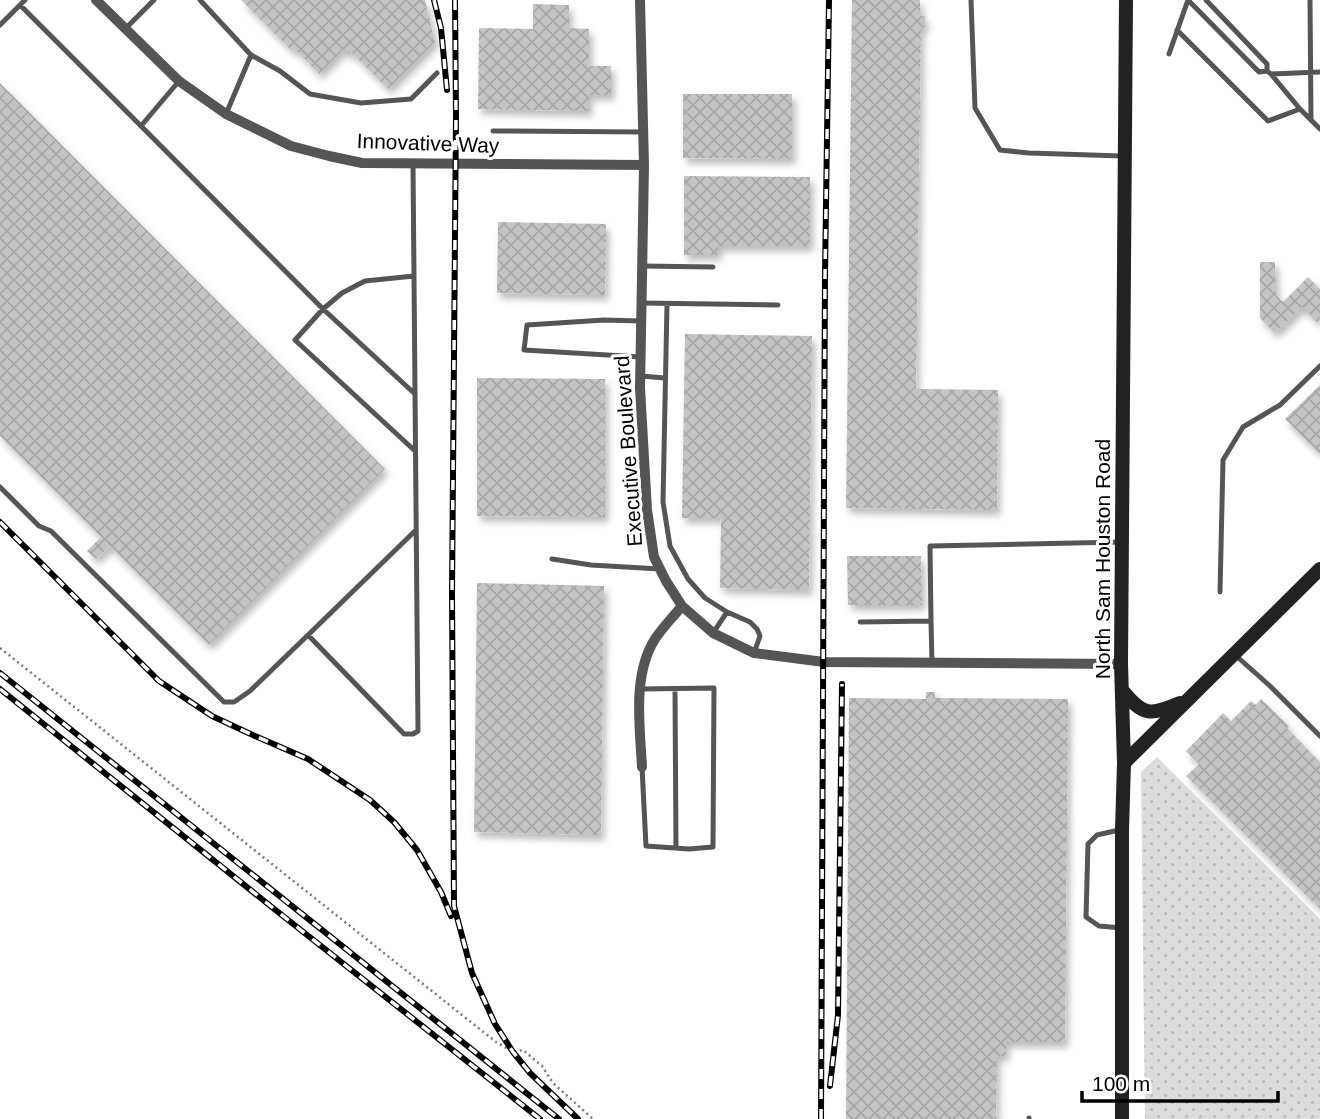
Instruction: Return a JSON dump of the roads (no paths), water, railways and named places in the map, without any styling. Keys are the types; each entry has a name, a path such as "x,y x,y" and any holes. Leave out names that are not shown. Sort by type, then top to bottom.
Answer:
{"street":[{"name":"Innovative Way","path":"96,0 179,81 226,114 291,146 362,163 644,165"},
{"name":"Executive Boulevard","path":"640,0 644,165 640,376 647,510 654,557 682,606 713,633 754,653 824,662 1121,664"},
{"name":"North Sam Houston Road","path":"1122,1119 1124,763 1121,664 1126,0"},
{"path":"1124,763 1320,569"},
{"path":"642,768 639,715 642,666 654,640 682,606"},
{"path":"1122,690 1138,708 1149,711 1161,711 1188,700"}],"lane":[{"path":"125,29 154,0"},
{"path":"200,0 251,55 280,71 310,94 361,103 411,99 437,73"},
{"path":"971,0 975,108 1000,150 1125,156"},
{"path":"1169,54 1188,0 1259,72 1320,72"},
{"path":"1206,0 1267,64 1269,73 1320,129"},
{"path":"1310,0 1311,120"},
{"path":"0,25 22,2 323,309 415,394"},
{"path":"1177,30 1268,121 1300,109"},
{"path":"226,114 251,55"},
{"path":"141,126 179,81"},
{"path":"493,131 643,132"},
{"path":"308,635 404,734 418,732 413,164"},
{"path":"642,265 713,267"},
{"path":"414,276 365,281 342,293 323,309 295,340 415,451"},
{"path":"642,303 778,306"},
{"path":"667,304 663,502 670,546 688,579 705,598 750,622 757,629 760,635 754,653"},
{"path":"641,321 604,320 527,325 524,350 641,357"},
{"path":"1220,592 1223,460 1243,427 1280,405 1320,366"},
{"path":"640,376 665,378"},
{"path":"0,487 39,526 51,531 224,702 234,702 250,691 416,530"},
{"path":"932,663 930,546 1122,542"},
{"path":"653,550 670,546"},
{"path":"552,559 591,565 660,569"},
{"path":"713,633 727,612"},
{"path":"860,622 932,621"},
{"path":"1234,654 1320,736"},
{"path":"641,689 713,688 713,847 646,846 642,768"},
{"path":"675,689 676,848"},
{"path":"1122,830 1097,835 1088,844 1086,917 1098,926 1122,928"}],"railway":[{"path":"434,0 441,28 447,90"},
{"path":"455,0 452,594 454,906 472,973 495,1024 530,1073 578,1119"},
{"path":"821,1119 829,0"},
{"path":"0,522 159,681 212,716 308,759 370,800 394,822 417,850 441,892 451,916"},
{"path":"0,673 559,1119"},
{"path":"830,1086 838,1015 842,684"},
{"path":"0,689 540,1119"}]}
